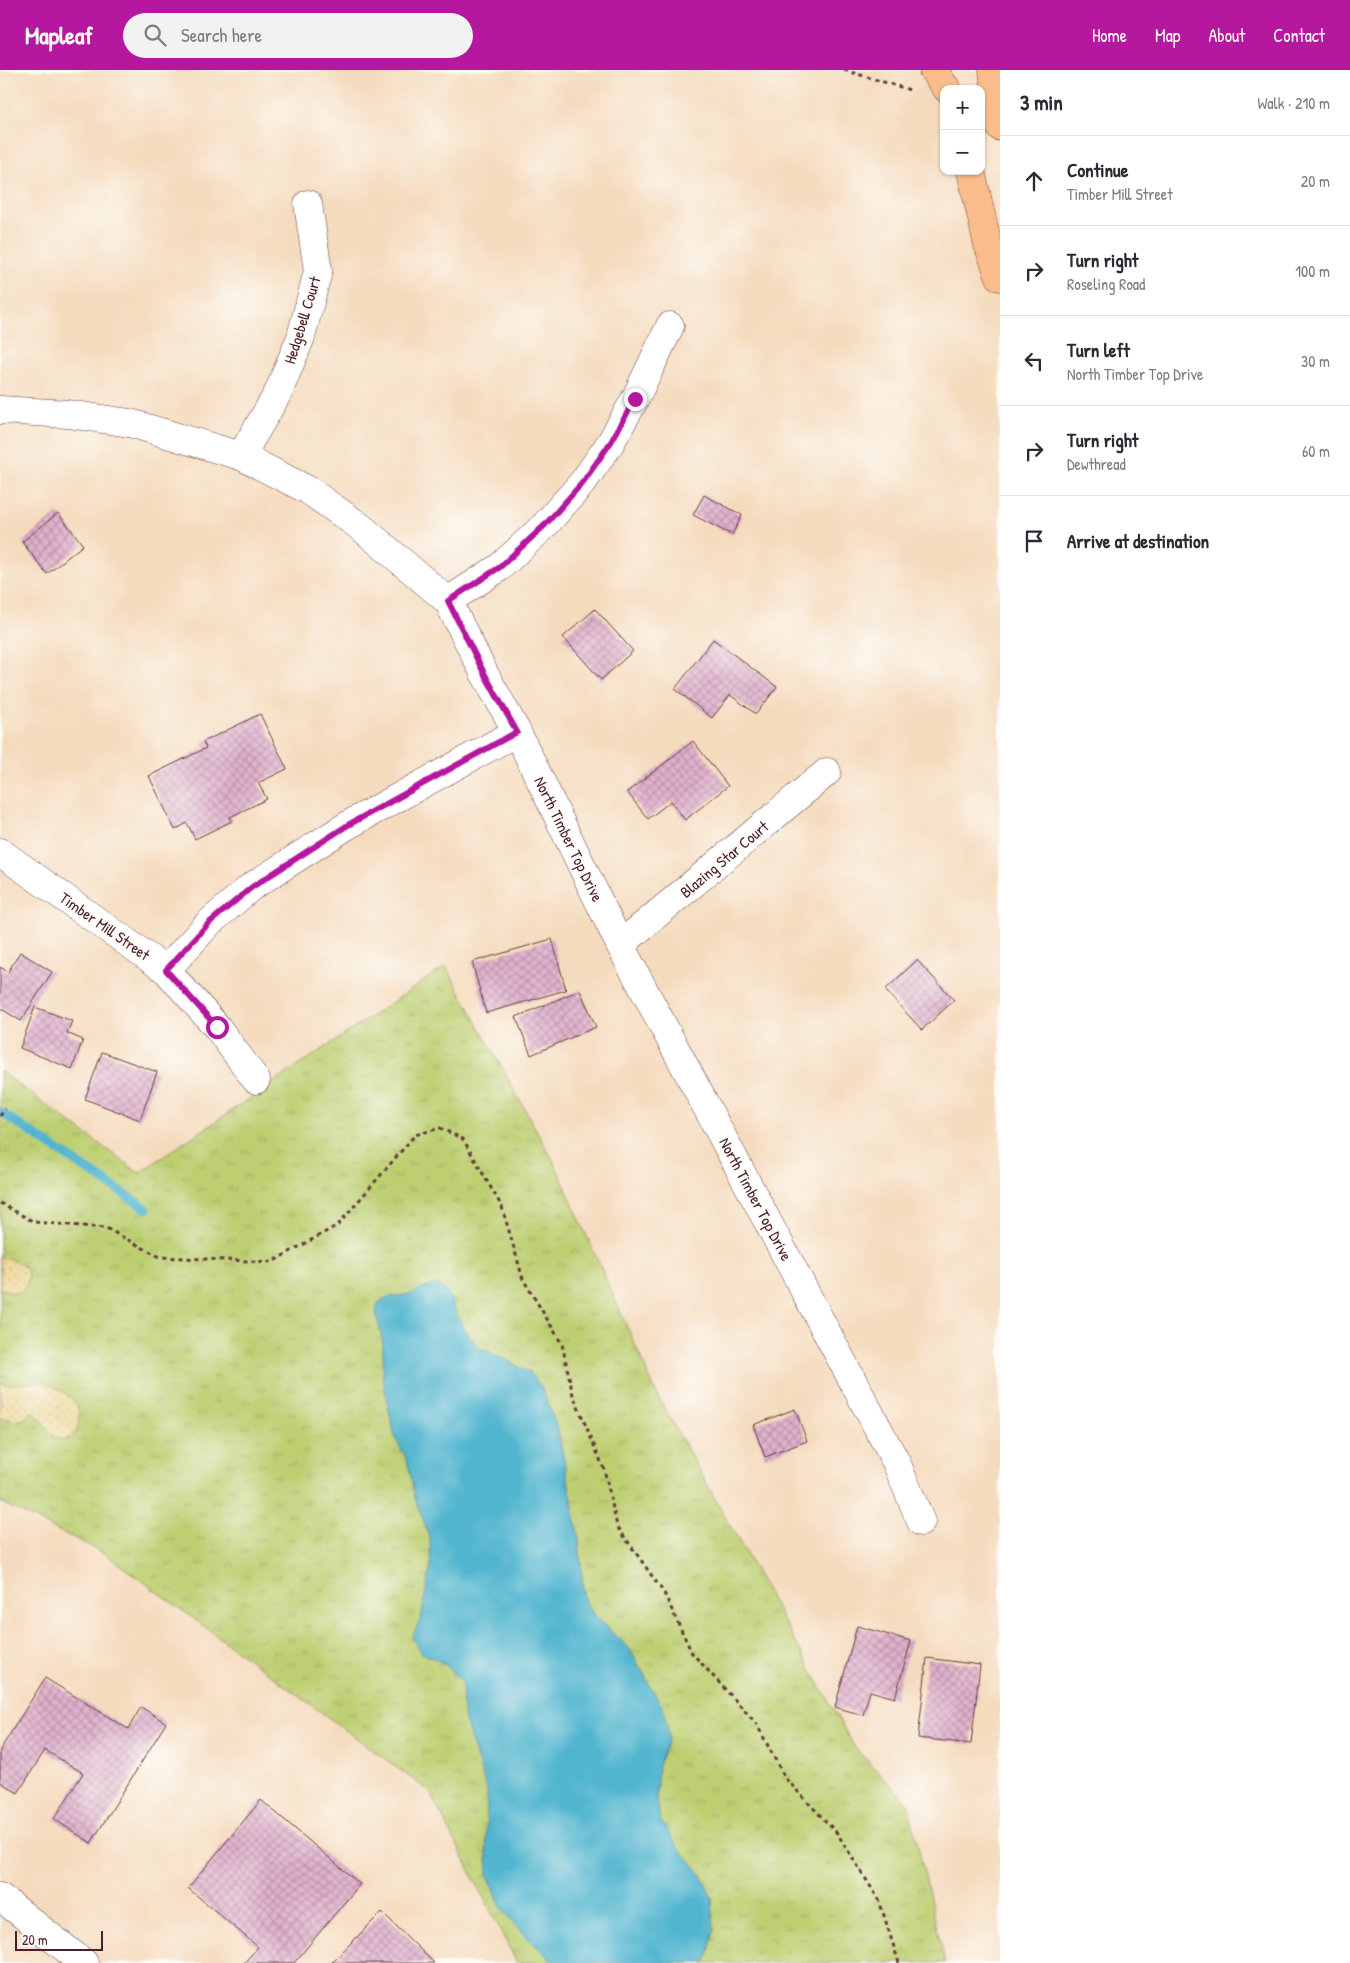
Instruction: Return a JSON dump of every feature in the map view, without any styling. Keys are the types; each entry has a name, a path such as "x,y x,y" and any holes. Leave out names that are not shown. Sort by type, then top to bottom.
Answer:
{"main road":[{"path":"933,70 944,85"},
{"path":"994,70 1000,127"},
{"path":"972,175 988,245 1000,277"}],"street":[{"name":"Hedgebell Court","path":"241,456 278,393 301,337 318,271 308,204"},
{"path":"448,601 500,567 545,525 583,482 611,442 635,399 670,326"},
{"name":"North Timber Top Drive","path":"0,410 68,414 130,423 241,456 308,490 362,528 448,601 484,673 517,732 620,945 896,1462 921,1522"},
{"path":"166,970 209,923 252,887 348,825 517,732"},
{"name":"Blazing Star Court","path":"620,945 827,772"},
{"name":"Timber Mill Street","path":"0,852 166,970 217,1027 256,1080"},
{"path":"0,1897 84,1963"}],"path":[{"path":"844,70 914,91"},
{"path":"0,1116 4,1109"},
{"path":"0,1203 34,1222 106,1228 160,1258 272,1262 338,1225 415,1135 440,1128 463,1139 502,1207 522,1279 562,1344 573,1396 604,1469 617,1526 664,1593 692,1653 756,1723 785,1778 837,1833 879,1900 899,1963"}],"green space":[{"path":"446,966 556,1166 658,1397 855,1748 908,1803 945,1963 517,1963 430,1792 104,1553 0,1502 0,1071 139,1173"}],"sand":[{"path":"0,1257 20,1264 28,1273 26,1285 20,1292 13,1293 0,1288"},
{"path":"0,1383 44,1383 65,1393 77,1406 79,1423 74,1434 71,1438 65,1440 54,1437 40,1418 33,1412 29,1413 27,1418 17,1421 0,1418"}],"water":[{"path":"437,1284 448,1293 462,1325 478,1347 530,1373 541,1386 558,1430 572,1499 579,1540 584,1600 594,1616 629,1648 664,1710 669,1738 658,1766 656,1795 660,1820 679,1848 702,1875 712,1898 714,1930 705,1963 555,1963 520,1931 501,1907 488,1875 486,1837 487,1791 463,1714 462,1682 445,1664 420,1652 412,1637 421,1618 431,1564 430,1539 415,1498 408,1463 395,1437 383,1378 383,1342 376,1313 378,1303 387,1298 413,1293"}],"building":[{"path":"704,495 742,515 732,535 693,515"},
{"path":"58,513 83,545 47,574 22,542"},
{"path":"595,609 633,651 601,680 563,637"},
{"path":"713,639 777,687 756,714 730,695 712,718 675,689"},
{"path":"260,714 287,769 258,783 267,799 230,817 232,821 195,839 187,823 175,830 149,776 206,748 203,742"},
{"path":"693,741 728,786 685,820 671,801 648,819 627,792"},
{"path":"552,939 566,990 486,1013 472,962"},
{"path":"20,952 52,972 21,1021 0,1008 0,967 8,972"},
{"path":"917,960 954,1000 922,1030 885,990"},
{"path":"580,990 596,1027 531,1055 516,1017"},
{"path":"35,1007 72,1021 67,1033 83,1040 72,1069 20,1048"},
{"path":"102,1052 157,1072 140,1120 85,1099"},
{"path":"795,1409 807,1441 765,1457 753,1425"},
{"path":"857,1626 911,1641 895,1698 870,1691 863,1715 835,1707"},
{"path":"927,1658 980,1665 971,1744 918,1738"},
{"path":"45,1678 128,1729 141,1707 166,1723 91,1843 54,1819 83,1773 45,1750 18,1793 0,1782 0,1750"},
{"path":"261,1800 360,1884 294,1963 244,1963 258,1947 188,1888"},
{"path":"382,1912 434,1963 331,1963"}],"waterway":[{"path":"0,1112 147,1209"}],"route":[{"path":"217,1027 166,970 209,923 252,887 348,825 517,732 484,673 448,601 500,567 545,525 583,482 611,442 635,399"}]}
